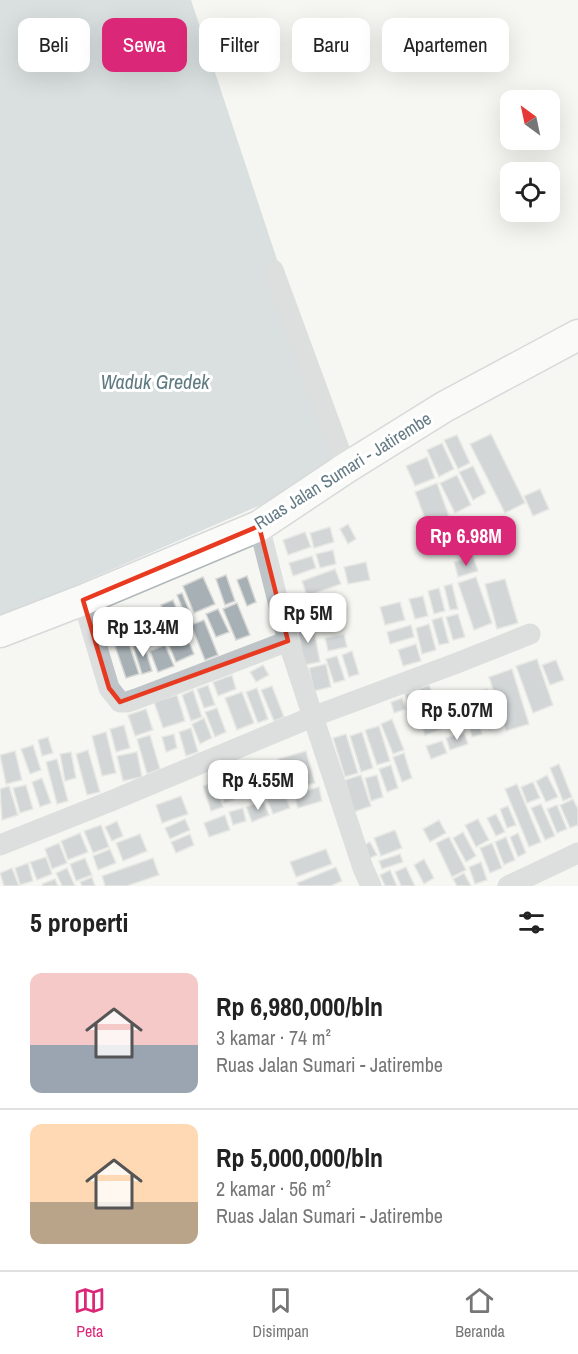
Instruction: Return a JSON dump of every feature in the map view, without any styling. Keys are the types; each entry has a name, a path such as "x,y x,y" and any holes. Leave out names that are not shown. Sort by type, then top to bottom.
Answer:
{"main road":[{"name":"Ruas Jalan Sumari - Jatirembe","path":"0,632 83,600 259,526 444,407 578,335"}],"street":[{"path":"273,270 346,468"},
{"path":"259,526 288,641 363,868 371,886"},
{"path":"83,600 109,688 120,702 136,699 288,641"},
{"path":"0,845 312,717 530,634"},
{"path":"508,886 578,853"}],"highlighted area":[{"path":"259,526 288,641 120,702 109,688 83,600"}],"water":[{"name":"Waduk Gredek","path":"0,0 191,0 199,24 199,72 215,72 346,468 0,618"}],"building":[{"path":"491,434 525,503 505,513 470,444"},
{"path":"457,435 470,463 458,469 444,440"},
{"path":"442,443 454,469 439,477 427,450"},
{"path":"427,457 435,478 415,486 406,466"},
{"path":"473,466 486,493 473,500 459,472"},
{"path":"457,475 471,505 455,513 440,483"},
{"path":"437,483 449,516 427,524 415,492"},
{"path":"540,489 549,509 533,516 524,496"},
{"path":"348,524 356,539 348,544 340,529"},
{"path":"330,527 334,542 314,548 310,533"},
{"path":"305,532 311,547 288,555 283,540"},
{"path":"333,550 336,564 320,568 316,554"},
{"path":"312,556 316,568 293,576 289,563"},
{"path":"473,556 478,571 458,577 454,562"},
{"path":"366,562 370,580 348,584 344,567"},
{"path":"335,569 341,584 307,596 302,581"},
{"path":"226,575 235,601 225,605 216,579"},
{"path":"247,576 256,602 247,606 237,580"},
{"path":"203,577 215,604 194,613 183,586"},
{"path":"476,577 492,623 474,630 458,583"},
{"path":"505,579 518,623 497,629 485,584"},
{"path":"452,584 458,609 450,610 444,586"},
{"path":"439,588 445,611 434,614 428,591"},
{"path":"182,593 189,610 184,612 177,595"},
{"path":"423,596 428,616 415,619 409,599"},
{"path":"173,600 183,625 170,630 161,605"},
{"path":"400,602 405,620 385,625 380,607"},
{"path":"237,603 250,635 236,640 223,609"},
{"path":"157,608 165,633 151,638 143,612"},
{"path":"218,609 229,632 216,637 206,614"},
{"path":"139,610 146,638 132,642 124,614"},
{"path":"458,614 465,637 453,640 446,617"},
{"path":"117,616 123,636 114,640 107,620"},
{"path":"442,617 449,643 439,645 432,620"},
{"path":"204,620 218,655 205,660 191,625"},
{"path":"313,624 320,662 304,665 297,627"},
{"path":"429,624 436,650 422,654 416,628"},
{"path":"411,625 414,637 390,644 387,632"},
{"path":"344,634 347,647 328,651 325,638"},
{"path":"186,635 194,654 176,662 168,643"},
{"path":"128,641 139,674 126,678 115,646"},
{"path":"143,642 152,671 142,674 133,646"},
{"path":"416,644 421,661 403,666 398,650"},
{"path":"165,645 174,666 158,672 150,651"},
{"path":"352,651 359,674 349,677 342,655"},
{"path":"337,656 345,680 334,683 326,659"},
{"path":"537,659 553,705 533,713 516,666"},
{"path":"556,660 564,680 550,685 542,665"},
{"path":"326,664 331,687 314,691 309,668"},
{"path":"263,665 269,675 256,682 250,672"},
{"path":"512,669 529,724 506,731 489,677"},
{"path":"232,675 236,689 218,696 213,682"},
{"path":"208,685 215,705 204,708 197,689"},
{"path":"429,685 434,697 409,706 405,694"},
{"path":"272,686 284,717 274,721 261,690"},
{"path":"257,688 268,719 258,723 246,692"},
{"path":"487,689 498,726 489,729 477,692"},
{"path":"193,690 202,717 191,721 182,695"},
{"path":"242,692 254,723 237,730 225,698"},
{"path":"177,695 185,721 163,728 154,702"},
{"path":"402,698 406,709 394,713 391,702"},
{"path":"451,699 454,712 440,715 436,702"},
{"path":"474,702 482,734 472,737 463,704"},
{"path":"433,704 442,729 425,735 416,710"},
{"path":"217,708 226,732 215,737 205,712"},
{"path":"146,709 153,730 135,736 128,715"},
{"path":"451,715 456,725 446,729 443,719"},
{"path":"204,718 212,738 200,744 192,724"},
{"path":"392,719 404,750 393,754 381,724"},
{"path":"124,725 130,748 116,752 110,729"},
{"path":"379,726 390,761 377,765 365,730"},
{"path":"191,728 198,752 186,756 179,732"},
{"path":"106,732 116,773 102,776 92,736"},
{"path":"362,732 373,768 361,772 350,736"},
{"path":"464,732 468,744 450,750 446,738"},
{"path":"174,734 177,748 166,752 162,737"},
{"path":"346,734 358,773 345,777 333,738"},
{"path":"150,735 160,769 147,774 137,739"},
{"path":"48,737 53,753 42,756 38,740"},
{"path":"442,741 447,753 431,759 426,746"},
{"path":"33,745 41,770 30,774 21,749"},
{"path":"88,750 100,792 87,795 76,754"},
{"path":"15,751 22,780 6,784 0,755"},
{"path":"306,751 315,783 287,791 278,759"},
{"path":"71,752 76,778 65,781 60,754"},
{"path":"137,752 142,777 123,781 117,756"},
{"path":"404,753 412,778 402,782 393,757"},
{"path":"57,759 68,801 57,804 46,762"},
{"path":"274,762 281,785 270,788 264,765"},
{"path":"559,764 572,797 563,801 550,768"},
{"path":"391,765 398,788 387,792 379,769"},
{"path":"260,768 267,791 254,795 247,773"},
{"path":"361,775 371,806 354,812 345,780"},
{"path":"377,775 383,797 371,801 365,778"},
{"path":"547,775 558,797 546,802 536,781"},
{"path":"42,778 51,803 40,807 32,782"},
{"path":"229,779 234,800 224,803 218,782"},
{"path":"215,782 223,807 211,811 203,786"},
{"path":"533,782 540,798 527,803 521,787"},
{"path":"517,784 541,842 529,847 505,789"},
{"path":"26,785 33,809 20,813 13,788"},
{"path":"9,786 18,815 2,820 0,789"},
{"path":"319,787 322,801 298,808 294,794"},
{"path":"284,792 290,808 273,814 267,799"},
{"path":"181,796 188,814 162,823 156,805"},
{"path":"573,799 578,809 578,825 570,828 560,805"},
{"path":"263,800 269,815 252,822 246,807"},
{"path":"541,804 555,836 545,840 531,808"},
{"path":"557,805 567,829 557,833 547,809"},
{"path":"508,806 516,825 507,828 500,809"},
{"path":"243,808 246,821 233,825 229,812"},
{"path":"496,814 505,832 496,836 487,818"},
{"path":"225,815 230,830 209,837 204,823"},
{"path":"185,819 190,830 170,839 165,828"},
{"path":"478,819 489,840 476,847 465,825"},
{"path":"439,820 446,833 430,842 423,829"},
{"path":"117,821 123,836 112,841 105,827"},
{"path":"101,825 109,847 93,853 84,831"},
{"path":"395,830 402,848 381,856 374,838"},
{"path":"463,832 476,856 466,862 453,838"},
{"path":"80,833 88,852 68,860 61,841"},
{"path":"518,833 526,853 518,857 510,837"},
{"path":"140,834 147,851 123,861 116,843"},
{"path":"190,834 194,845 176,853 171,842"},
{"path":"449,837 466,870 452,877 436,843"},
{"path":"506,837 515,860 504,865 495,842"},
{"path":"370,842 377,855 368,859 362,846"},
{"path":"59,843 67,863 52,869 45,849"},
{"path":"492,843 502,868 490,873 480,848"},
{"path":"110,849 116,863 98,870 93,856"},
{"path":"326,849 332,864 296,877 290,862"},
{"path":"400,854 403,862 382,869 379,861"},
{"path":"46,857 52,874 37,880 30,862"},
{"path":"85,858 92,875 76,881 70,864"},
{"path":"153,858 159,875 127,886 105,886 102,876"},
{"path":"424,859 434,878 424,884 414,865"},
{"path":"481,862 487,880 475,884 469,867"},
{"path":"28,863 33,881 20,885 15,868"},
{"path":"336,867 342,881 331,886 299,886 297,883"},
{"path":"406,867 415,886 401,886 395,872"},
{"path":"12,868 19,886 4,886 0,873"},
{"path":"67,868 75,886 62,886 56,873"},
{"path":"390,870 397,886 385,886 380,875"},
{"path":"464,873 471,886 457,886 453,879"},
{"path":"92,877 95,886 82,886 80,882"},
{"path":"55,879 58,886 43,886 42,884"}]}
